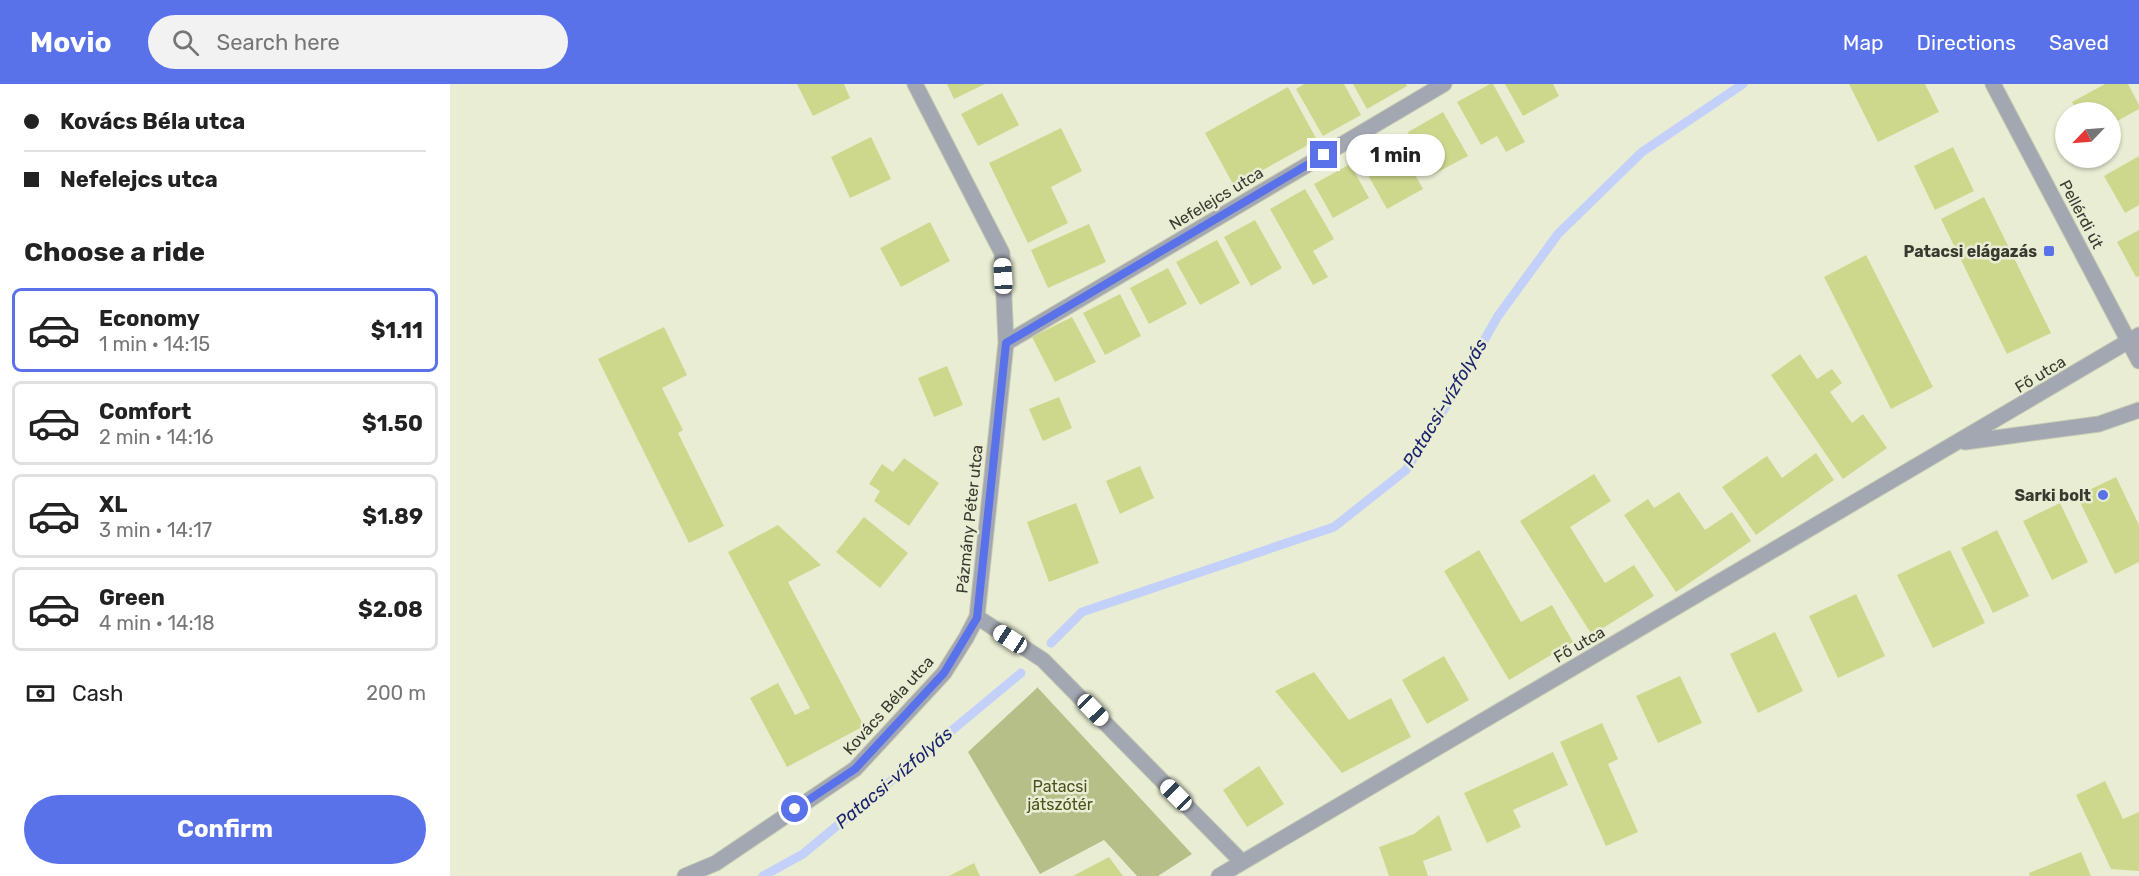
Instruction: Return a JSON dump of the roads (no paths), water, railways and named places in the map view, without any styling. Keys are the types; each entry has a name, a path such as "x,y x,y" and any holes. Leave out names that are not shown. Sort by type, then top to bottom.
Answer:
{"street":[{"name":"Pázmány Péter utca","path":"915,84 1002,253 1006,343 977,618 1043,660 1242,862"},
{"name":"Nefelejcs utca","path":"1006,343 1444,84"},
{"name":"Pellérdi út","path":"1993,84 2134,338 2139,361"},
{"name":"Fő utca","path":"1219,876 1959,443 2134,338"},
{"name":"Fő utca","path":"1959,443 2099,424 2139,410"},
{"name":"Kovács Béla utca","path":"685,876 716,862 855,769 944,673 977,618"}],"waterway":[{"name":"Patacsi-vízfolyás","path":"1051,643 1082,612 1334,527 1406,470 1498,316 1558,234 1642,152 1743,84"},
{"name":"Patacsi-vízfolyás","path":"763,876 803,854 1021,673"}],"place":[{"name":"Patacsi elágazás","path":"2049,251"},
{"name":"Sarki bolt","path":"2103,495"}],"park label":[{"name":"Patacsi játszótér","path":"1060,795"}]}
